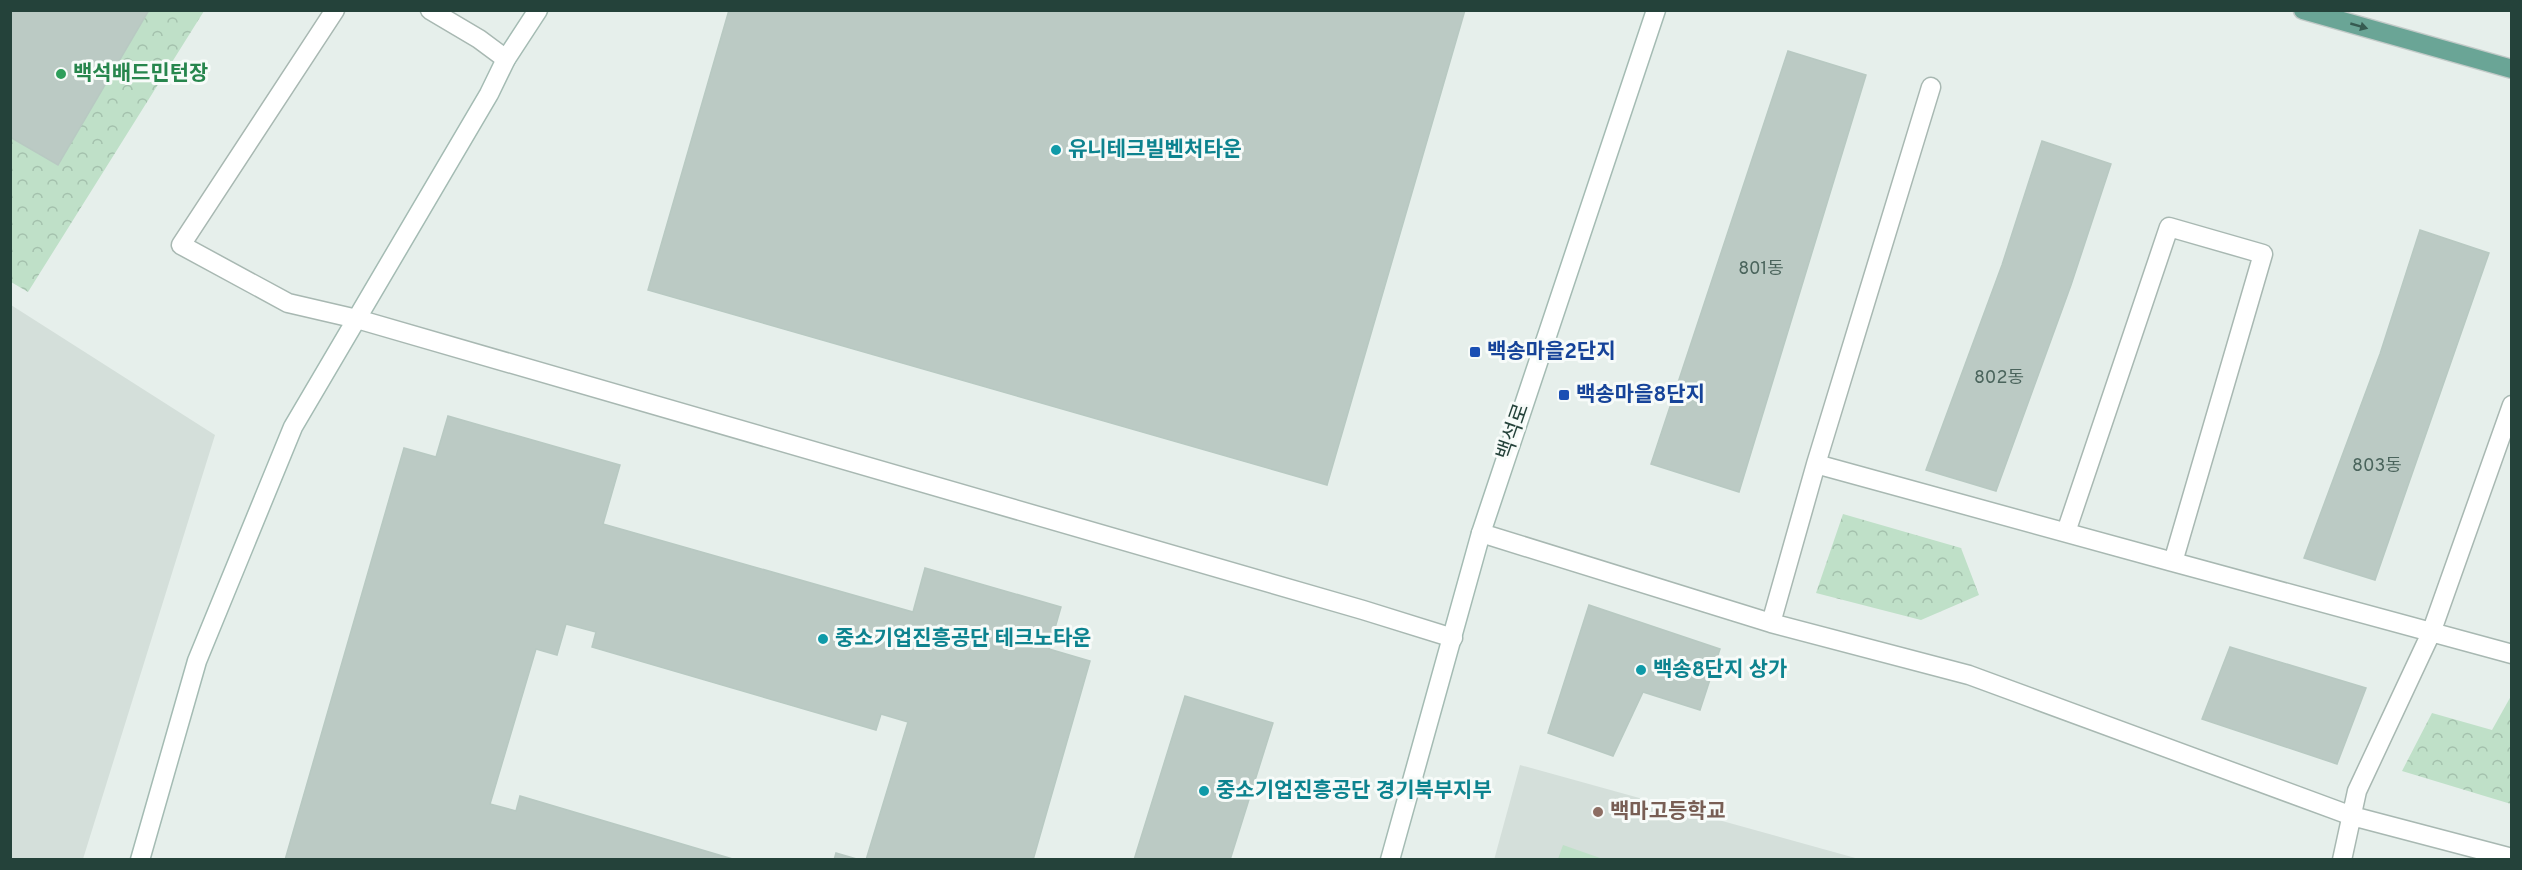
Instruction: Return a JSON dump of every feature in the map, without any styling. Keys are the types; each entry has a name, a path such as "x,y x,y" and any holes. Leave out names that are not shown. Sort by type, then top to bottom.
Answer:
{"main road":[{"path":"2303,10 2511,69"}],"street":[{"path":"335,10 180,245 288,303 357,319 1453,638"},
{"path":"430,10 479,39 506,59"},
{"path":"140,860 197,661 293,427 489,94 506,59 538,10"},
{"name":"백석로","path":"1390,860 1481,533 1656,10"},
{"path":"1771,622 1815,464 1931,87"},
{"path":"2066,532 2169,227 2263,254 2173,562"},
{"path":"2342,860 2357,791 2431,633 2511,405"},
{"path":"1815,464 2511,654"},
{"path":"1481,533 1771,622 1969,675 2352,816 2511,858"}],"shaded area":[{"path":"11,305 215,435 83,859 11,859"},
{"name":"백마고등학교","path":"1520,765 1859,859 1494,860"}],"green space":[{"path":"10,11 204,11 28,292 11,282"},
{"path":"1843,514 1961,548 1979,595 1921,620 1816,593"},
{"path":"2511,696 2511,804 2402,771 2432,713 2492,730"},
{"path":"1563,845 1603,859 1558,859"}],"building":[{"name":"백석배드민턴장","path":"10,10 149,10 58,165 10,137"},
{"name":"유니테크빌벤처타운","path":"729,10 1465,10 1327,485 648,290"},
{"path":"1788,51 1866,75 1739,492 1651,464"},
{"path":"2042,141 2111,164 2071,285 1996,491 1926,470 2002,265"},
{"path":"2420,230 2489,253 2375,580 2304,558 2380,354"},
{"name":"중소기업진흥공단 테크노타운","path":"448,416 620,465 603,524 913,612 925,568 1061,607 1049,649 1090,661 1033,860 866,860 908,722 881,714 876,730 592,647 596,632 566,624 557,655 536,649 490,804 516,811 520,796 736,860 285,860 404,448 436,457"},
{"name":"백송8단지 상가","path":"1589,605 1720,649 1700,710 1643,692 1613,756 1548,733"},
{"path":"2230,647 2366,688 2337,764 2202,719"},
{"name":"중소기업진흥공단 경기북부지부","path":"1185,696 1273,723 1230,860 1134,860"},
{"path":"836,853 860,860 834,860"}],"place":[{"name":"백석배드민턴장","path":"61,74"},
{"name":"유니테크빌벤처타운","path":"1056,150"},
{"name":"백송마을2단지","path":"1475,352"},
{"name":"백송마을8단지","path":"1564,395"},
{"name":"중소기업진흥공단 테크노타운","path":"823,639"},
{"name":"백송8단지 상가","path":"1641,670"},
{"name":"중소기업진흥공단 경기북부지부","path":"1204,791"},
{"name":"백마고등학교","path":"1598,812"}]}
